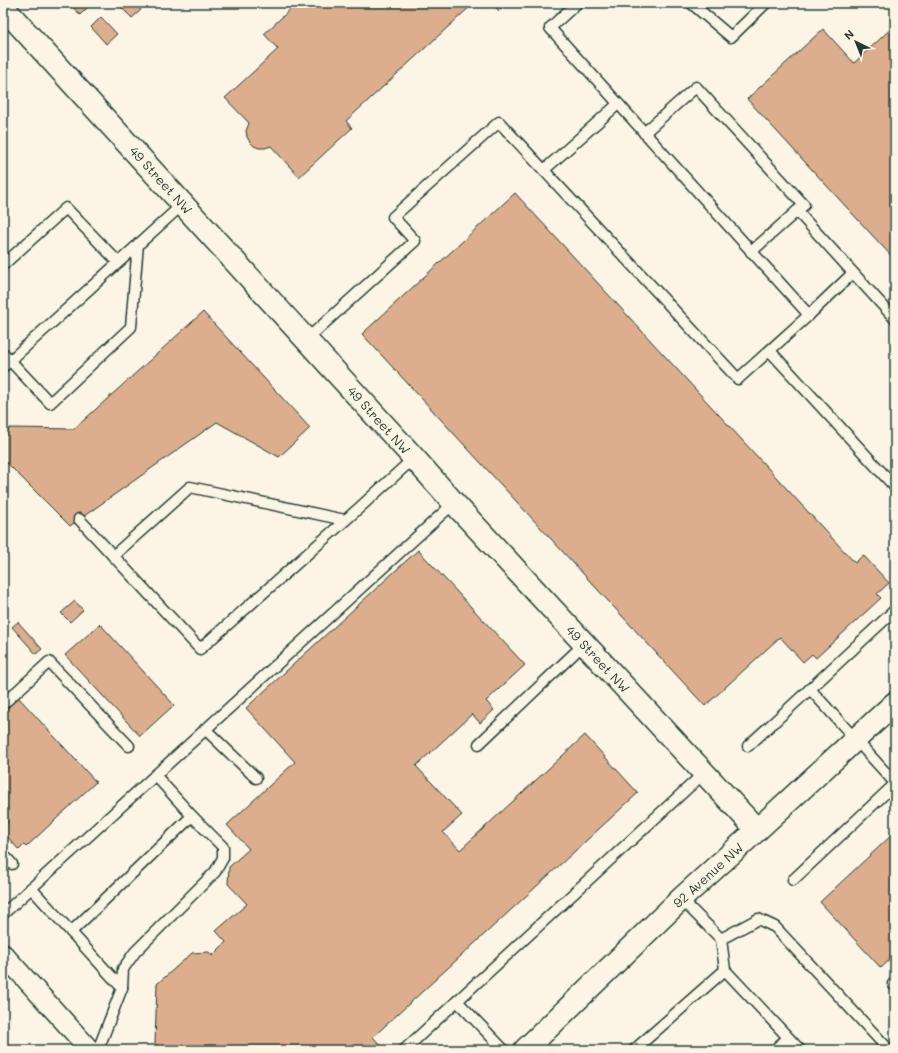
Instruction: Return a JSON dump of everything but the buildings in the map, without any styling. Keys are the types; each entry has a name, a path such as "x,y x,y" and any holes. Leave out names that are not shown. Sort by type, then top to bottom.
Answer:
{"street":[{"name":"49 Street NW","path":"3,7 454,503 757,830"},
{"name":"92 Avenue NW","path":"525,1050 681,899 895,703"},
{"path":"3,954 90,1050"}],"lane":[{"path":"577,3 550,28 809,315"},
{"path":"690,3 731,37 766,3"},
{"path":"644,133 696,87 804,205 751,252"},
{"path":"544,170 618,104"},
{"path":"306,340 415,241 393,217 499,122 738,379 853,273"},
{"path":"138,244 131,327 50,403 5,360 182,204"},
{"path":"3,266 66,208 118,262"},
{"path":"797,211 895,319"},
{"path":"770,351 895,487"},
{"path":"79,520 200,650 414,458"},
{"path":"113,556 190,487 345,520"},
{"path":"3,914 454,503"},
{"path":"748,746 895,610"},
{"path":"479,744 584,644"},
{"path":"3,704 49,662 129,746"},
{"path":"793,880 895,784 810,689"},
{"path":"205,729 256,778"},
{"path":"404,1050 704,773"},
{"path":"98,1050 122,988 123,969 135,952 215,872 223,858 223,846 192,816 155,775"},
{"path":"71,932 192,816"},
{"path":"3,854 12,864"},
{"path":"31,888 122,988"},
{"path":"681,899 721,939 725,970 800,1050"},
{"path":"721,939 758,918 775,927 889,1050"},
{"path":"634,1050 725,970"},
{"path":"457,1001 504,1050"},
{"path":"774,1050 788,1038"}]}
